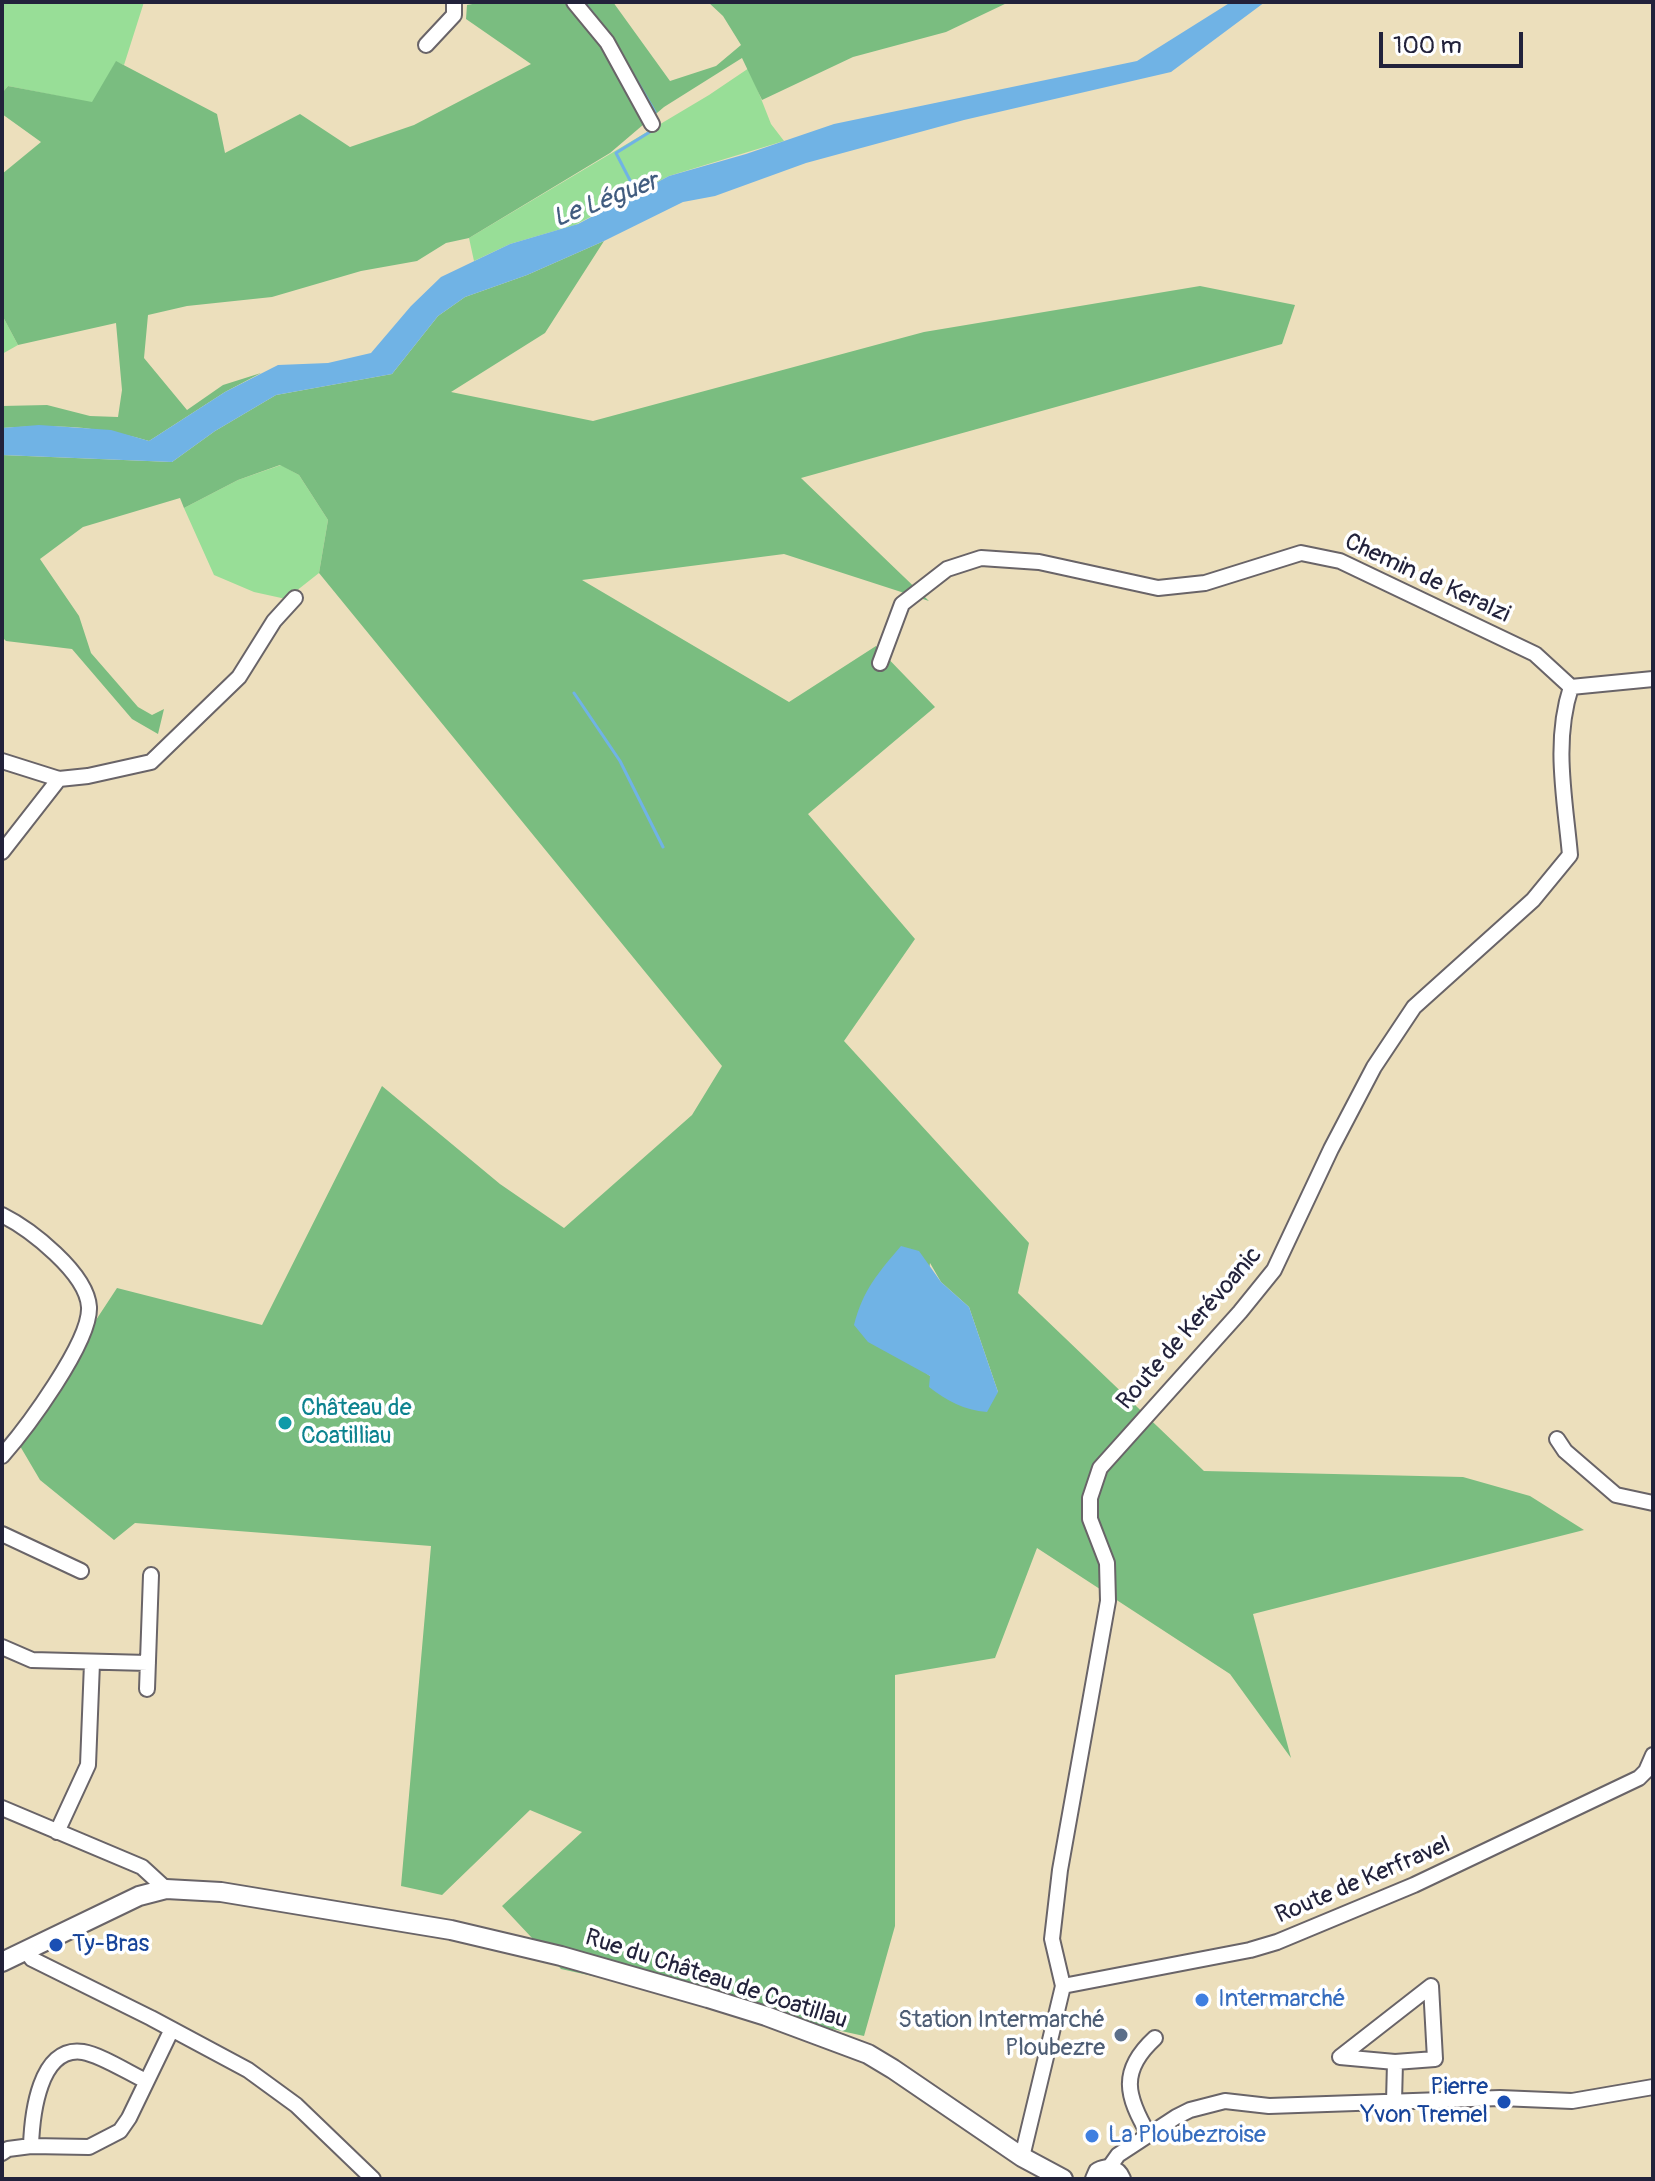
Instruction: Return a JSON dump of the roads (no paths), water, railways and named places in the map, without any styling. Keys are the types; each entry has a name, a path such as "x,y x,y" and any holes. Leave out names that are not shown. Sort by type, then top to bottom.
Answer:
{"main road":[{"name":"Rue du Château de Coatillau","path":"166,1889 221,1892 416,1923 561,1956 766,2016 868,2054 1022,2157 1063,2179"},
{"path":"2,1962 147,1893 166,1889"}],"street":[{"path":"426,45 454,15 454,2"},
{"path":"574,2 607,42 652,124"},
{"name":"Chemin de Keralzi","path":"880,663 902,604 947,569 981,558 1039,562 1158,588 1205,583 1301,553 1340,561 1535,654 1571,687"},
{"path":"2,761 59,779 151,762 239,677 274,621 295,598"},
{"path":"1571,687 1653,679"},
{"name":"Route de Kerévoanic","path":"1022,2157 1063,1986 1052,1939 1060,1870 1108,1601 1107,1563 1090,1519 1093,1483 1109,1456 1240,1312 1274,1270 1374,1067 1414,1007 1533,900 1570,855 1559,741 1571,687"},
{"path":"2,852 59,779"},
{"path":"2,1215 51,1250 77,1277 89,1305 88,1319 71,1359 2,1456"},
{"path":"1557,1439 1565,1451 1616,1495 1653,1503"},
{"path":"2,1534 81,1571"},
{"path":"147,1689 151,1575"},
{"path":"2,1647 32,1660 148,1663"},
{"path":"57,1832 88,1765 92,1663"},
{"name":"Route de Kerfravel","path":"1063,1986 1277,1942 1414,1885 1639,1778 1653,1755"},
{"path":"2,1808 142,1867 166,1889"},
{"path":"26,1951 32,1959 248,2070 296,2105 373,2179"},
{"path":"1431,1986 1435,2059 1395,2062 1340,2057 1431,1986"},
{"path":"2,2153 8,2149 31,2146 89,2147 120,2131 172,2029"},
{"path":"1149,2135 1129,2097 1134,2061 1155,2038"},
{"path":"31,2146 34,2100 53,2062 68,2052 85,2052 146,2081"},
{"path":"1394,2102 1395,2062"},
{"path":"1103,2176 1130,2148 1149,2135 1190,2110 1225,2101 1269,2106 1500,2098 1572,2101 1653,2087"}],"water":[{"path":"1231,2 1265,2 1171,72 964,120 806,163 715,196 683,202 527,275 465,297 438,316 392,374 276,395 215,431 172,462 2,455 2,428 39,425 111,430 149,441 225,392 278,365 328,363 371,353 411,306 441,277 510,244 578,224 669,176 834,124 1137,61"},
{"path":"901,1246 919,1251 941,1282 969,1307 998,1392 987,1412 963,1407 942,1397 929,1387 930,1376 868,1342 854,1325 872,1282"}],"waterway":[{"path":"584,2 594,15"},
{"path":"631,71 655,112"},
{"name":"Le Léguer","path":"638,196 616,153 653,130"},
{"path":"574,693 620,761 663,847"}],"place":[{"name":"Château de Coatilliau","path":"285,1423"},
{"name":"Ty-Bras","path":"56,1945"},
{"name":"Intermarché","path":"1202,2000"},
{"name":"Station Intermarché Ploubezre","path":"1121,2035"},
{"name":"Pierre Yvon Tremel","path":"1504,2102"},
{"name":"La Ploubezroise","path":"1092,2136"}]}
